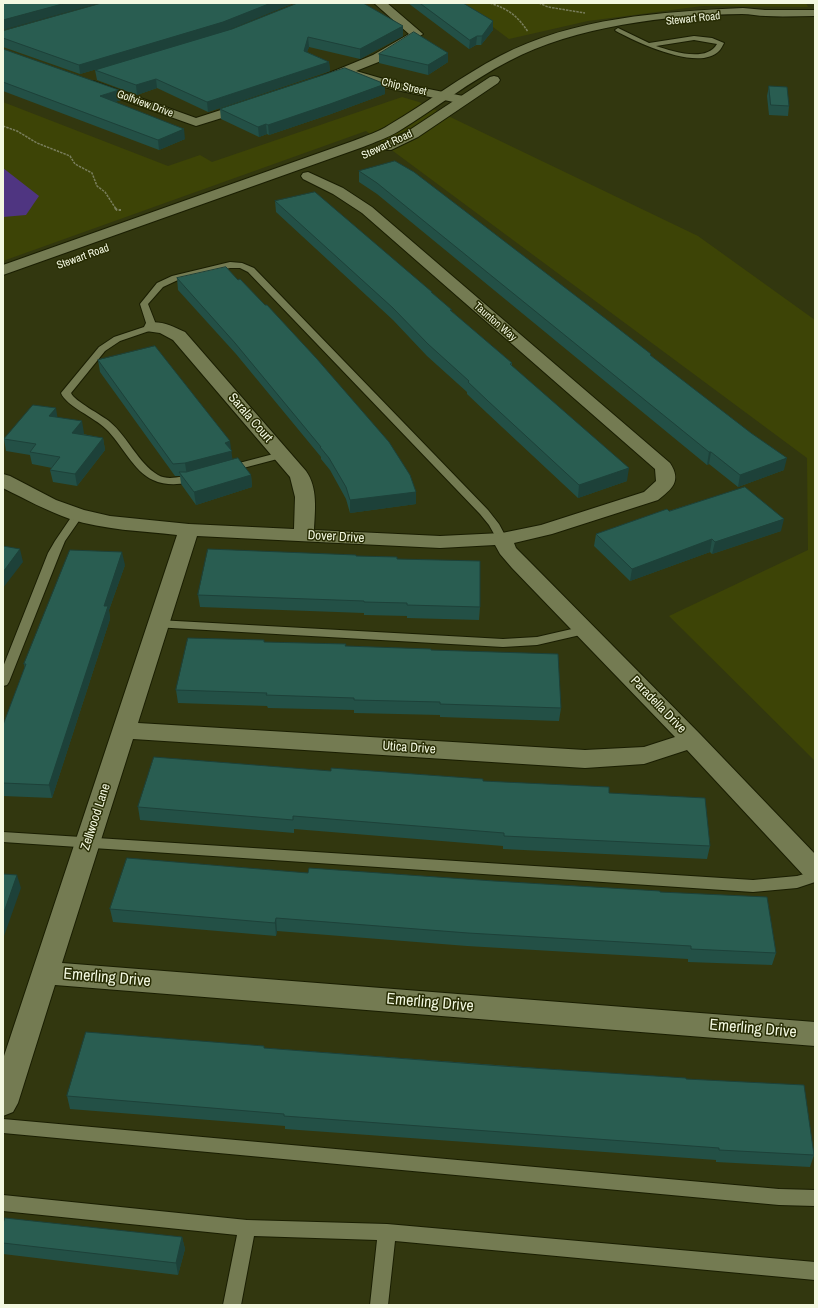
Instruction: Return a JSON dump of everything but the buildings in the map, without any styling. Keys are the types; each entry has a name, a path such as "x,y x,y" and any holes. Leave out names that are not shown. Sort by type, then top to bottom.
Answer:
{"street":[{"path":"309,85 359,66 403,44 417,34 380,3"},
{"name":"Stewart Road","path":"3,270 358,144 392,129 441,95 522,50 556,38 594,28 639,19 671,15 743,11 765,13"},
{"name":"Stewart Road","path":"373,153 413,134 517,66 536,56 570,43 618,30 677,20 765,13 815,13"},
{"name":"Chip Street","path":"359,66 476,92"},
{"name":"Chip Street","path":"345,72 463,100"},
{"name":"Golfview Drive","path":"95,76 80,80 196,122 264,100"},
{"name":"Taunton Way","path":"308,176 344,194 373,216 664,467 667,474 666,482"},
{"name":"Sarala Court","path":"152,326 164,328 179,336 298,475 303,483 306,501 303,536"},
{"name":"Dover Drive","path":"3,480 49,504 78,515 110,522 189,530 440,542 502,539 545,530 651,496 662,488 666,482"},
{"name":"Zellwood Lane","path":"3,1103 189,530"},
{"name":"Paradella Drive","path":"502,539 507,550 515,559 692,740 815,871"},
{"name":"Utica Drive","path":"124,730 585,759 644,755 692,740"},
{"name":"Emerling Drive","path":"45,973 815,1034"}],"lane":[{"path":"618,30 648,45 678,54 701,56 716,52 720,48 721,43 714,40 699,38 648,45"},
{"path":"281,454 187,480 164,481 154,478 146,473 116,433 105,422 73,402 68,398 66,393 97,355 109,343 152,326 144,304 160,285 166,282 230,265 242,266 251,270 484,512 494,524 502,539"},
{"path":"3,682 54,552 78,515"},
{"path":"158,624 503,642 537,640 585,630"},
{"path":"3,837 753,886 797,882 815,876"},
{"path":"3,1126 755,1194 815,1198"},
{"path":"3,1203 247,1228 387,1232 815,1271"},
{"path":"232,1305 247,1228"},
{"path":"379,1305 387,1232"}],"path":[{"path":"490,3 510,11 519,17 530,33"},
{"path":"538,3 548,7 579,11 588,14"},
{"path":"3,126 17,131 37,143 70,156 75,164 92,174 95,178"}],"green space":[{"path":"461,3 806,3 808,7 702,6 588,21 509,39"},
{"path":"402,97 419,102 698,236 815,320 815,761 669,616 808,550 807,458 366,131 3,261 3,102 168,166 200,155 212,162"}],"shaded area":[{"path":"3,168 39,196 26,215 3,217"}]}
